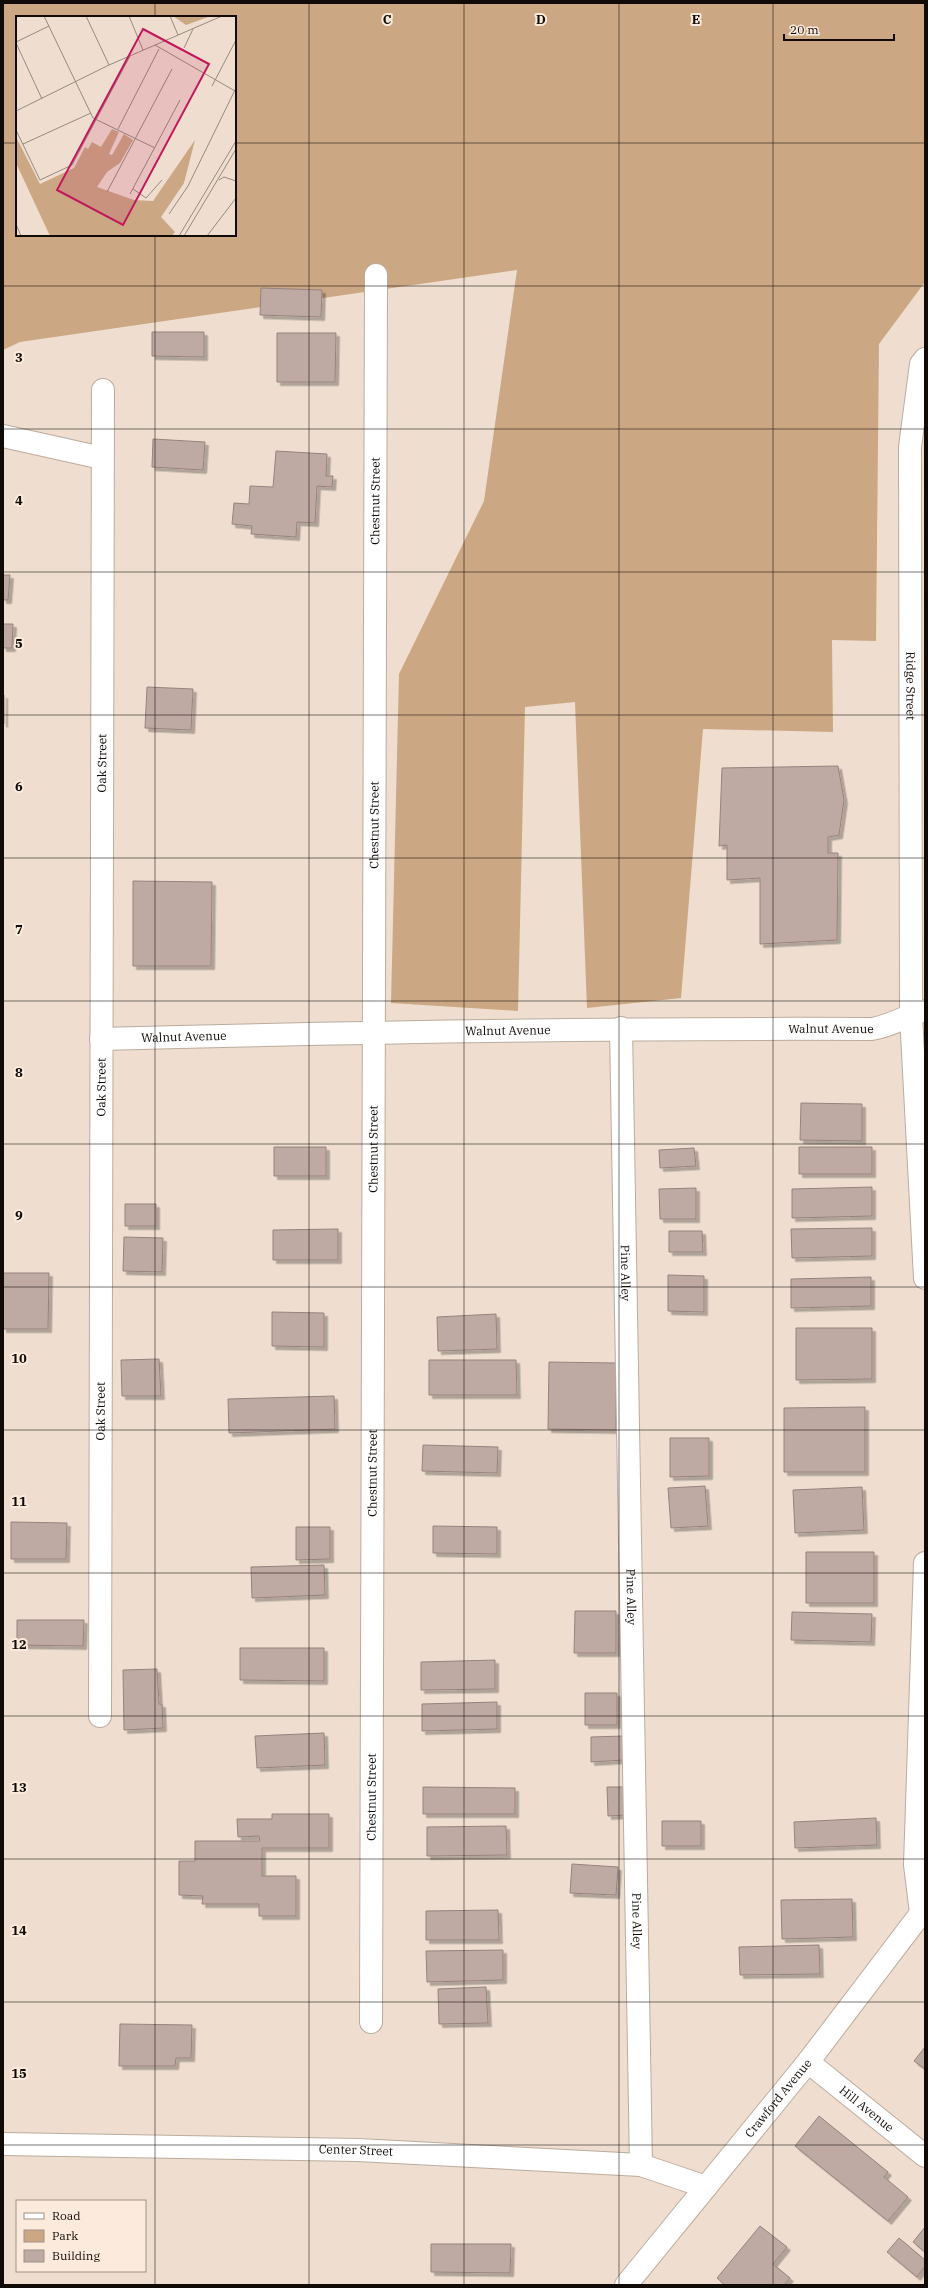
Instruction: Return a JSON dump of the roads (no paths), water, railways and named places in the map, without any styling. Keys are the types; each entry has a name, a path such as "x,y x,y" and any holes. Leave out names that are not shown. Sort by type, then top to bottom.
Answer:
{"street":[{"name":"Chestnut Street","path":"371,2022 376,275"},
{"name":"Ridge Street","path":"925,359 921,364 910,447 918,1013 925,1278"},
{"name":"Oak Street","path":"100,1716 102,390"},
{"path":"3,436 102,458"},
{"name":"Walnut Avenue","path":"101,1039 373,1031 621,1028 872,1029 890,1026 918,1013"},
{"name":"Pine Alley","path":"621,1028 642,2165"},
{"path":"923,1910 915,1865 925,1562"},
{"name":"Crawford Avenue","path":"626,2285 808,2062 923,1910"},
{"name":"Hill Avenue","path":"808,2062 925,2156"},
{"name":"Center Street","path":"3,2144 358,2150 642,2165 706,2187"}]}
